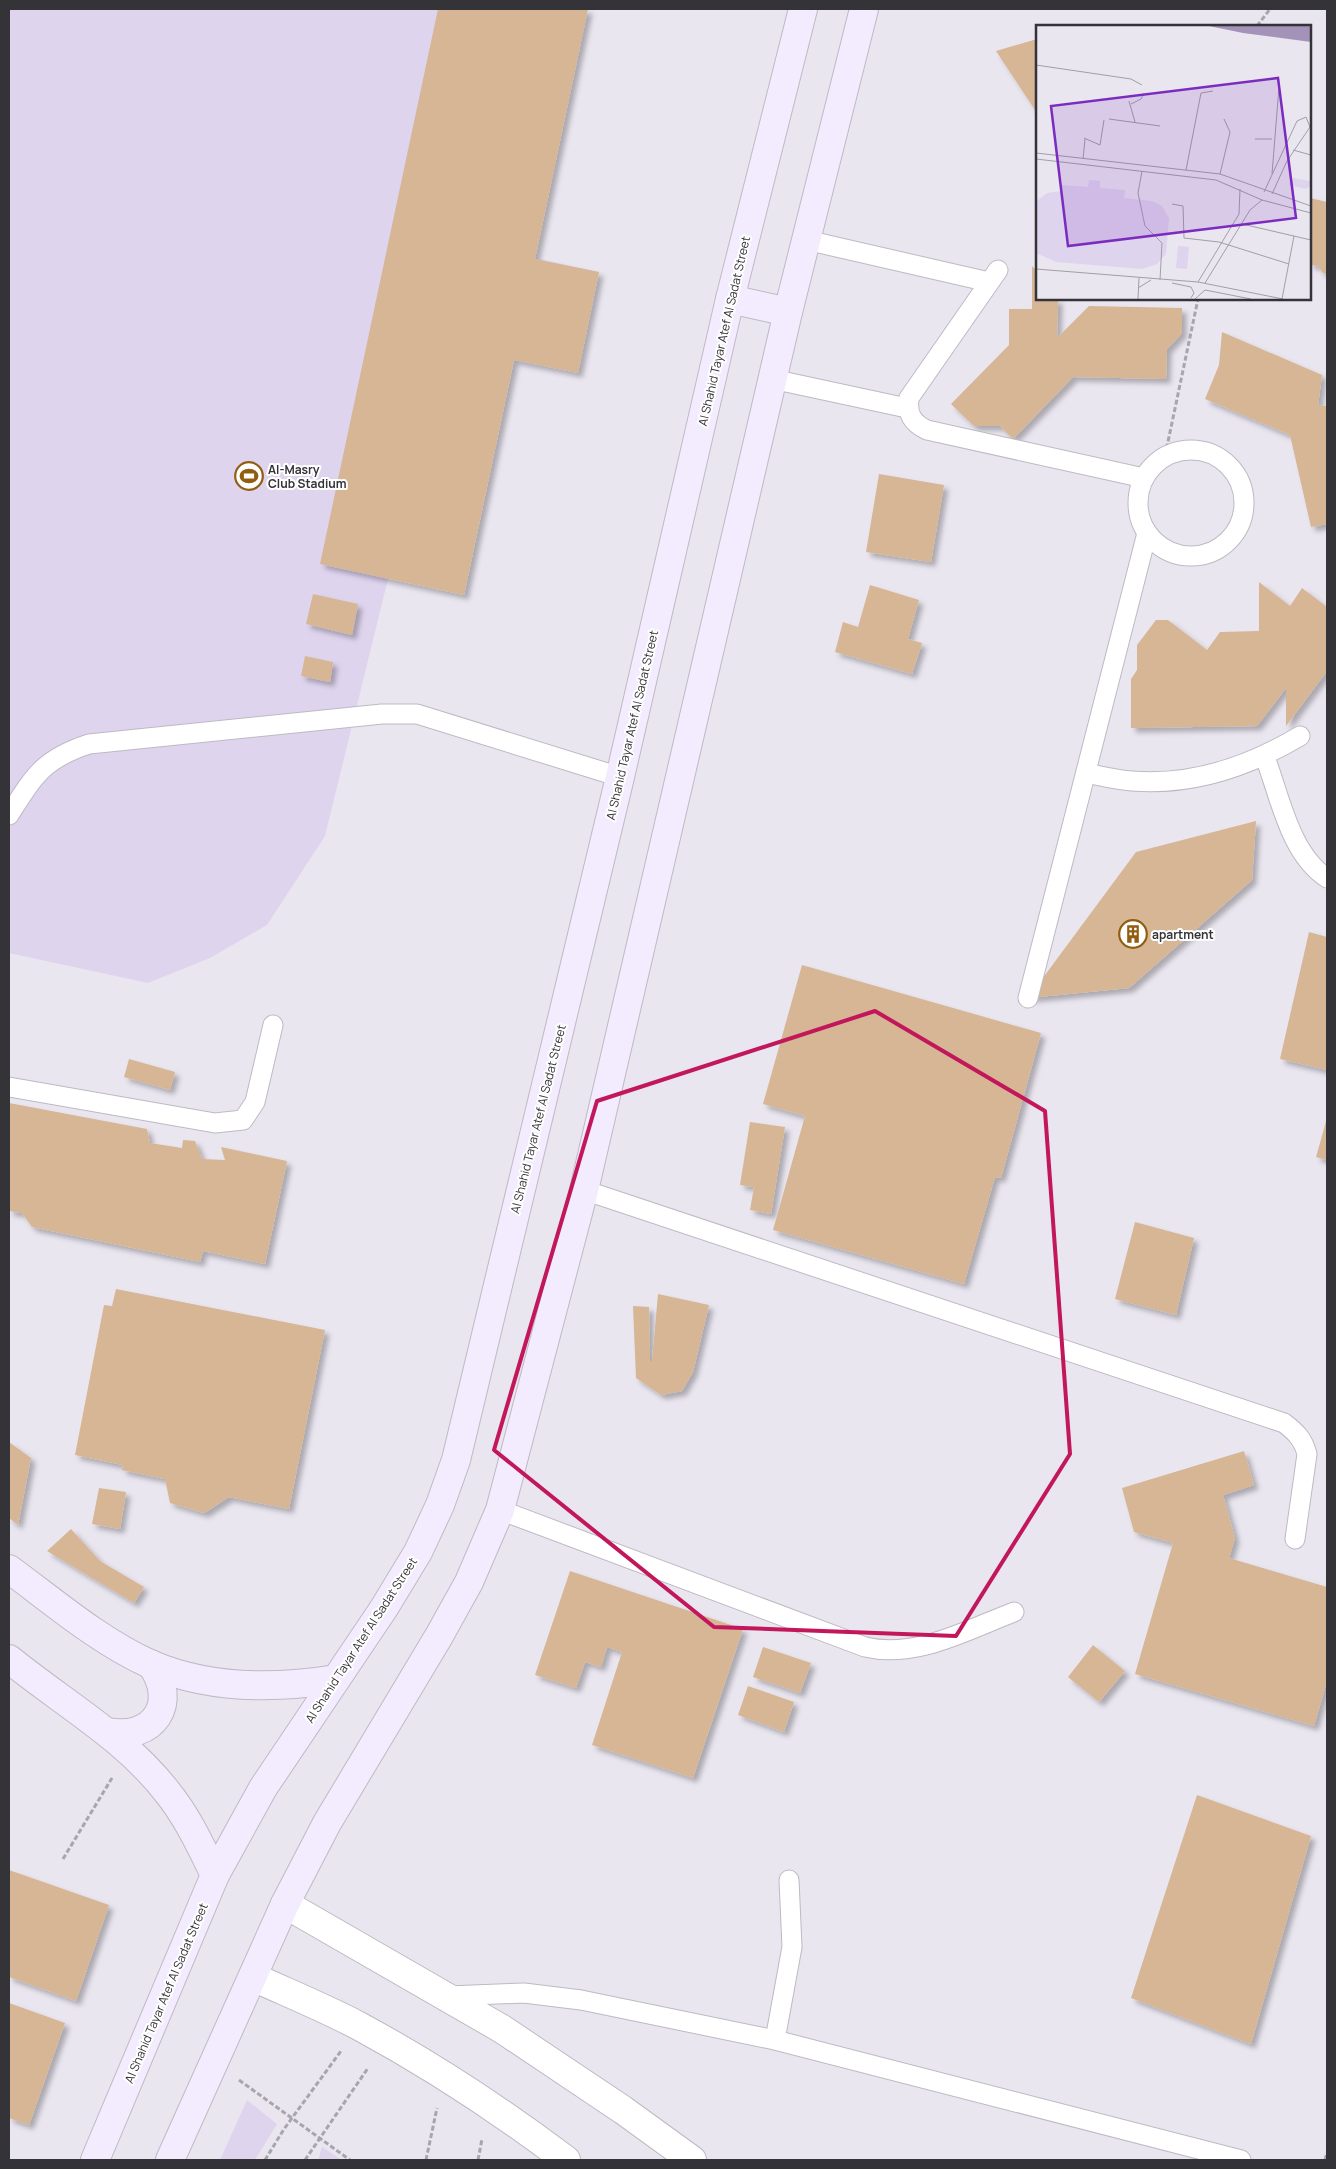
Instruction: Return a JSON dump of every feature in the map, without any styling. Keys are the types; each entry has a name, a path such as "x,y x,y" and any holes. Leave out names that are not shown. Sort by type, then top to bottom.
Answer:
{"street":[{"name":"Al Shahid Tayar Atef Al Sadat Street","path":"95,2160 215,1875 263,1788 384,1608 418,1552 440,1505 456,1460 620,777 730,299 803,9"},
{"path":"170,2160 285,1904 327,1823 444,1629 469,1582 500,1510 584,1190 772,379 864,9"},
{"path":"730,299 788,312"},
{"path":"9,1569 104,1638 151,1664 191,1676 246,1685 301,1685 336,1679"},
{"path":"9,1662 107,1732 129,1750 181,1810 215,1875"},
{"path":"107,1732 123,1735 139,1731 152,1722 161,1708 164,1693 160,1677 151,1664"},
{"path":"285,1904 446,1996 563,2069 692,2160"},
{"path":"253,1977 358,2026 387,2042 510,2119 566,2160"}],"lane":[{"path":"806,240 994,276 909,398 907,408 917,426 927,430 1144,478"},
{"path":"772,379 907,408"},
{"path":"1194,449 1210,452 1234,470 1241,484 1245,499 1244,514 1238,529 1228,541 1216,550 1202,555 1186,556 1171,552 1158,545 1147,533 1141,520 1138,506 1139,492 1144,478 1153,466 1165,456 1179,450 1194,449"},
{"path":"1028,998 1147,533"},
{"path":"9,815 34,776 45,765 74,749 89,744 382,714 417,714 620,777"},
{"path":"1086,773 1132,781 1178,781 1223,773 1266,757 1300,736"},
{"path":"1266,757 1296,843 1314,869 1327,878"},
{"path":"9,1087 215,1124 243,1120 255,1102 273,1025"},
{"path":"584,1190 1284,1423 1296,1432 1304,1442 1307,1454 1294,1539"},
{"path":"500,1510 865,1647 883,1651 907,1650 1014,1612"},
{"path":"774,2040 792,1946 790,1880"},
{"path":"446,1996 492,1993 553,1995 774,2040 1241,2160"}],"path":[{"path":"1258,25 1270,9"},
{"path":"1165,456 1198,300"},
{"path":"63,1858 129,1750"},
{"path":"265,2160 292,2118 358,2026"},
{"path":"305,2160 387,2042"},
{"path":"214,2062 350,2160"},
{"path":"426,2160 444,2076"},
{"path":"1324,2160 1327,2152"}],"highlighted area":[{"path":"875,1011 1045,1111 1070,1454 956,1636 714,1627 494,1450 597,1101"}],"shaded area":[{"name":"Al-Masry Club Stadium","path":"9,9 588,9 535,258 599,272 578,373 514,360 388,579 325,836 267,925 210,958 148,983 9,953"},
{"path":"247,2100 277,2124 255,2160 220,2160"},
{"path":"322,2147 342,2160 318,2160"}],"building":[{"path":"438,9 588,9 535,259 599,272 578,373 514,360 464,595 320,564"},
{"path":"1036,39 1036,111 996,51"},
{"path":"1311,198 1327,202 1327,274 1323,273 1317,265 1311,265"},
{"path":"1032,266 1036,270 1036,300 1058,300 1057,338 1089,306 1182,308 1182,333 1167,349 1166,379 1073,377 1013,439 1000,426 974,426 951,404 1009,345 1009,309 1032,309"},
{"path":"1222,332 1322,375 1318,405 1327,406 1327,524 1311,527 1290,435 1205,399 1219,365"},
{"path":"879,474 944,485 931,562 866,552"},
{"path":"1259,582 1290,606 1302,588 1327,607 1327,671 1286,726 1286,688 1257,726 1131,728 1131,679 1137,670 1137,645 1156,620 1168,620 1207,650 1220,632 1259,631"},
{"path":"870,585 919,600 908,639 922,643 912,674 835,652 843,622 858,627"},
{"path":"313,594 358,604 352,635 306,624"},
{"path":"305,656 333,662 330,682 301,676"},
{"name":"apartment","path":"1256,821 1252,880 1129,988 1028,998 1136,852"},
{"path":"1309,932 1327,937 1327,1070 1280,1059"},
{"path":"802,965 1041,1033 1001,1178 995,1177 964,1284 773,1230 805,1116 763,1104"},
{"path":"129,1059 175,1072 170,1090 124,1077"},
{"path":"9,1103 147,1129 150,1143 182,1148 183,1140 195,1141 202,1159 225,1160 221,1147 287,1161 265,1264 203,1251 200,1262 32,1227 22,1213 9,1211"},
{"path":"1327,1118 1327,1160 1316,1157"},
{"path":"750,1122 785,1127 771,1214 750,1210 754,1187 740,1185"},
{"path":"1135,1222 1194,1238 1176,1315 1115,1299"},
{"path":"116,1289 325,1330 289,1509 229,1497 204,1513 170,1503 165,1479 122,1470 123,1465 75,1455 104,1305 112,1306"},
{"path":"658,1294 709,1305 693,1372 682,1391 661,1395 636,1378 633,1306 649,1307 650,1361 652,1361"},
{"path":"9,1442 31,1458 18,1525 9,1518"},
{"path":"1244,1451 1254,1485 1223,1495 1235,1538 1229,1558 1327,1587 1327,1681 1314,1726 1135,1674 1173,1543 1134,1532 1122,1488"},
{"path":"99,1488 126,1492 120,1529 92,1524"},
{"path":"71,1529 100,1561 144,1587 134,1603 47,1551"},
{"path":"570,1571 743,1629 693,1778 592,1745 622,1652 607,1647 601,1667 585,1662 576,1688 535,1675"},
{"path":"1093,1645 1125,1671 1099,1702 1068,1677"},
{"path":"763,1647 811,1663 800,1693 753,1677"},
{"path":"748,1686 794,1702 784,1732 738,1715"},
{"path":"1197,1795 1311,1836 1251,2044 1131,1998"},
{"path":"9,1870 109,1905 76,2001 9,1977"},
{"path":"9,2003 65,2023 29,2125 9,2118"}],"place":[{"name":"Al-Masry Club Stadium","path":"249,476"},
{"name":"apartment","path":"1133,934"}]}
